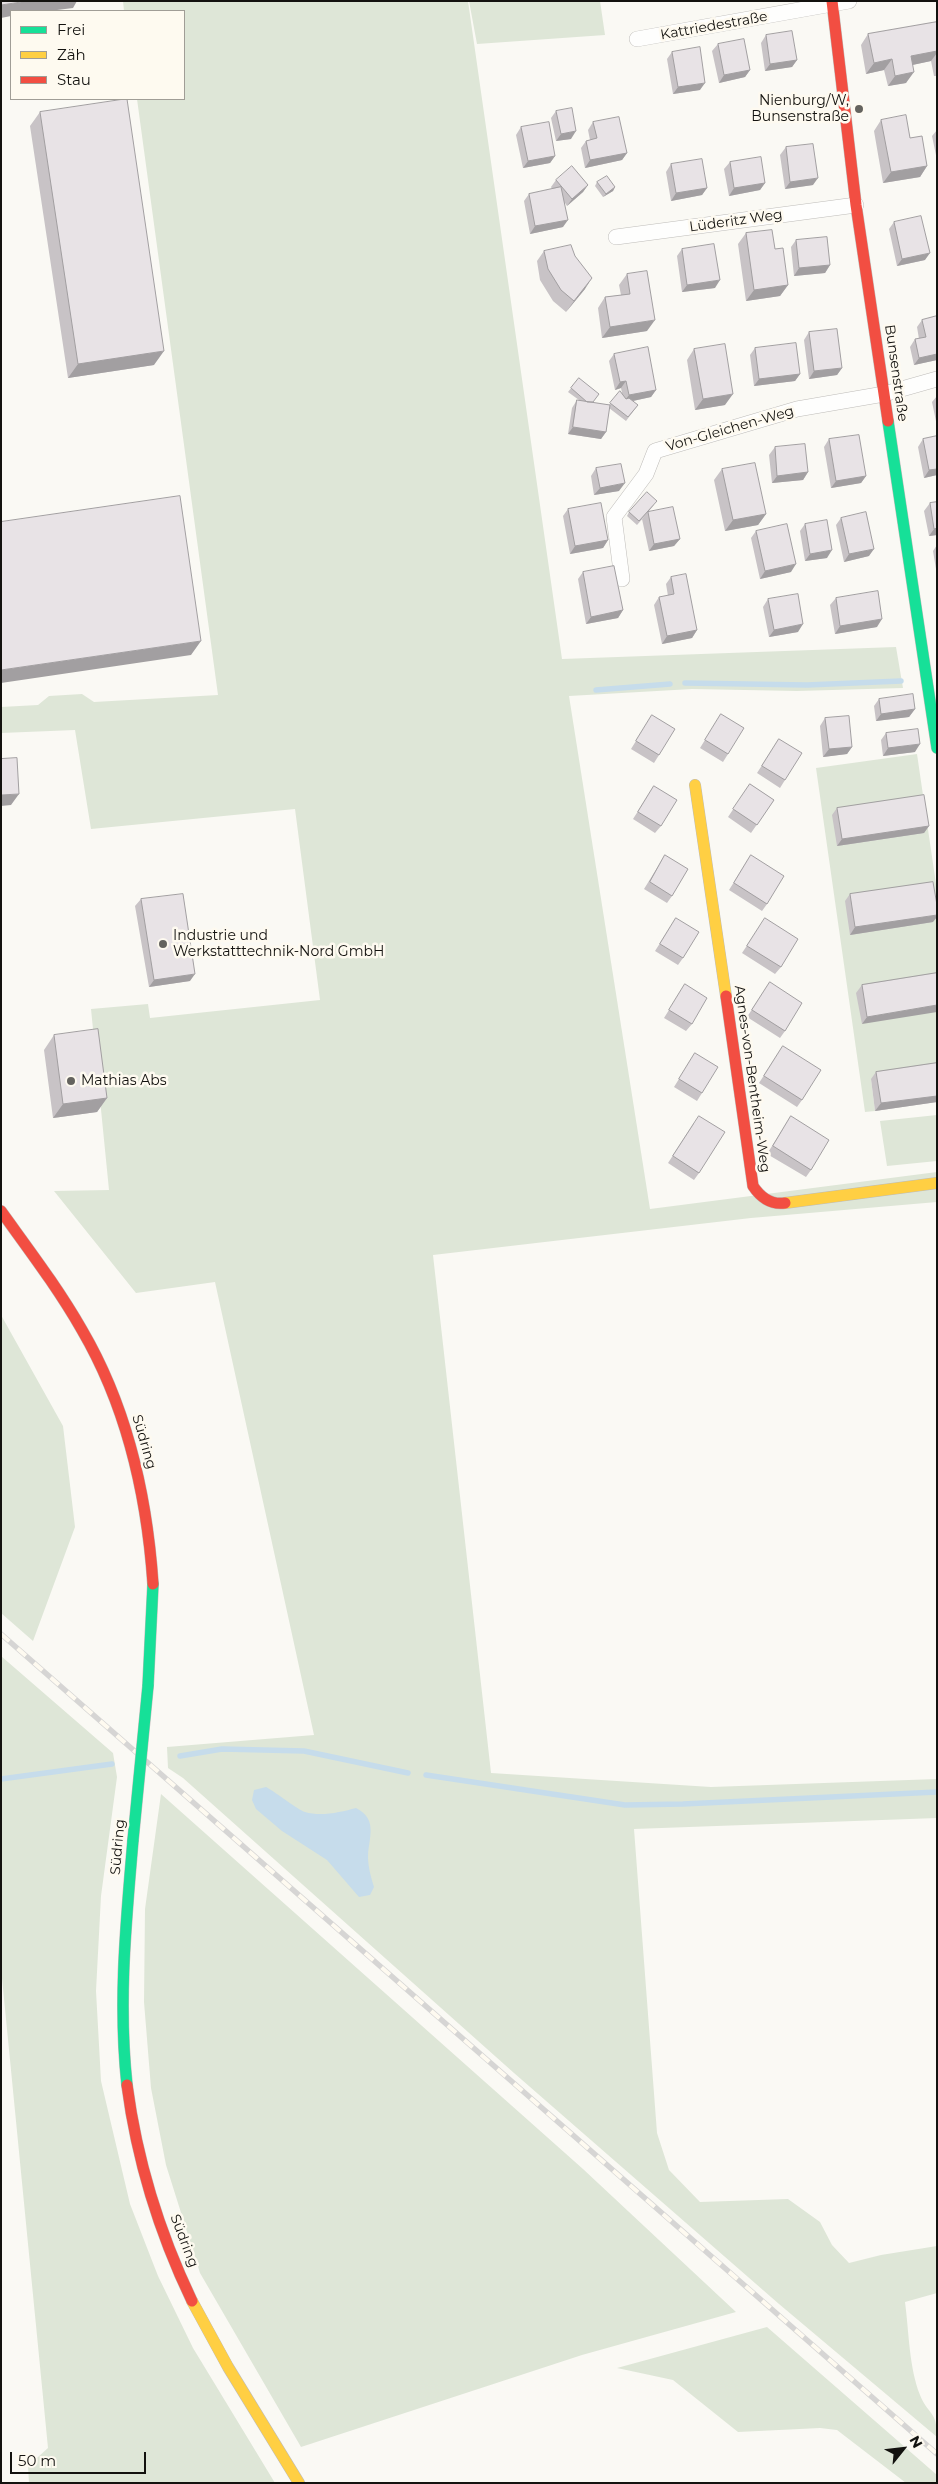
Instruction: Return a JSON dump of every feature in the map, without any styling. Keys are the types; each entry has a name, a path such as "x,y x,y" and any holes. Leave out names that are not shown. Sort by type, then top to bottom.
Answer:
{"street":[{"name":"Kattriedestraße","path":"638,40 849,1"},
{"name":"Bunsenstraße","path":"832,3 856,205 937,748"},
{"name":"Lüderitz Weg","path":"616,237 856,205"},
{"path":"884,394 937,379"},
{"name":"Von-Gleichen-Weg","path":"622,579 614,517 646,474 655,451 797,410 884,394"},
{"name":"Agnes-von-Bentheim-Weg","path":"695,785 753,1186 760,1198 769,1203 779,1204 937,1183"},
{"name":"Südring","path":"1,1211 62,1297 93,1349 118,1405 138,1470 149,1526 153,1592 148,1686 122,1972 122,2031 135,2136 167,2246 192,2300 220,2352 299,2483"}],"green space":[{"path":"123,1 468,1 562,659 896,647 903,688 797,691 692,689 569,696 650,1209 937,1172 937,1202 751,1218 433,1255 491,1773 711,1787 937,1779 937,1818 634,1829 657,2133 669,2170 700,2202 788,2199 820,2222 832,2245 849,2263 881,2255 937,2246 937,2293 905,2302 916,2384 923,2401 934,2417 937,2437 779,2304 514,2073 183,1778 168,1768 167,1747 314,1735 215,1282 136,1293 54,1191 109,1190 91,1009 148,1004 150,1018 320,1000 295,809 91,829 75,730 1,733 1,707 38,705 49,696 82,694 94,702 218,695 137,100 185,100 185,10 124,10"},
{"path":"469,1 600,1 605,35 477,44"},
{"path":"917,754 937,891 937,1070 871,1079 875,1111 865,1112 816,768"},
{"path":"937,1115 937,1161 887,1166 880,1121"},
{"path":"1,1315 63,1426 75,1527 33,1641 1,1613"},
{"path":"1,1656 113,1753 117,1777 101,1896 96,1991 101,2081 130,2204 158,2276 193,2348 275,2483 29,2483 28,2466 48,2448 1,1968"},
{"path":"161,1794 583,2169 736,2312 582,2355 301,2447 200,2273 166,2165 151,2088 144,2002 145,1909"},
{"path":"767,2327 937,2475 937,2483 906,2483 837,2430 820,2428 738,2432 673,2380 617,2368"}],"water":[{"path":"266,1787 305,1812 324,1814 356,1808 363,1812 370,1823 371,1829 368,1860 374,1887 370,1895 359,1897 327,1860 282,1831 256,1809 252,1800 254,1790"}],"building":[{"path":"1,1 28,1 1,5"},
{"path":"937,22 937,51 911,56 914,72 895,76 892,59 874,63 868,34"},
{"path":"792,31 797,60 770,64 766,35"},
{"path":"744,39 750,70 724,75 718,44"},
{"path":"700,47 705,83 678,87 672,52"},
{"path":"127,100 164,351 78,364 40,112"},
{"path":"572,108 576,131 561,134 556,111"},
{"path":"906,115 910,138 922,136 927,166 891,172 881,120"},
{"path":"619,117 627,153 590,160 586,141 597,138 593,122"},
{"path":"549,122 555,156 528,161 521,127"},
{"path":"813,144 818,178 790,182 786,147"},
{"path":"761,157 765,183 734,188 730,162"},
{"path":"702,159 707,188 676,193 671,164"},
{"path":"572,166 588,185 572,199 556,180"},
{"path":"607,176 615,187 606,194 597,182"},
{"path":"561,187 568,220 535,226 529,194"},
{"path":"921,216 930,253 902,259 894,222"},
{"path":"772,230 775,249 783,248 788,285 754,290 746,233"},
{"path":"827,237 830,265 799,268 796,240"},
{"path":"714,244 720,280 687,285 682,249"},
{"path":"571,245 575,256 592,278 574,301 561,290 548,269 544,251"},
{"path":"647,271 655,320 610,327 605,297 630,294 627,274"},
{"path":"937,316 937,354 919,358 915,339 926,337 922,320"},
{"path":"837,329 842,368 814,371 809,332"},
{"path":"796,343 800,374 759,379 755,348"},
{"path":"725,344 733,394 703,399 694,349"},
{"path":"648,347 656,390 629,395 626,381 620,382 614,354"},
{"path":"579,378 599,394 593,402 587,402 571,388"},
{"path":"620,391 626,399 629,398 638,405 628,417 610,403"},
{"path":"577,400 610,405 606,432 573,427"},
{"path":"859,435 866,476 836,481 829,439"},
{"path":"937,436 937,469 929,470 923,439"},
{"path":"805,444 808,472 777,476 775,447"},
{"path":"755,463 766,514 733,520 722,469"},
{"path":"621,464 625,483 600,488 596,468"},
{"path":"647,492 657,501 639,521 629,512"},
{"path":"180,496 201,641 1,670 1,522"},
{"path":"937,502 937,528 934,529 930,503"},
{"path":"601,503 608,540 575,546 568,509"},
{"path":"673,507 680,539 654,544 648,512"},
{"path":"866,512 874,549 849,554 841,518"},
{"path":"827,520 832,550 810,554 805,524"},
{"path":"787,524 796,564 765,571 756,531"},
{"path":"614,566 623,610 591,617 583,572"},
{"path":"686,574 697,630 667,636 659,597 674,594 671,577"},
{"path":"878,591 882,619 840,626 836,598"},
{"path":"798,594 803,624 774,630 768,599"},
{"path":"913,694 915,709 881,714 879,699"},
{"path":"721,714 744,728 728,754 705,740"},
{"path":"652,715 675,729 659,755 636,741"},
{"path":"849,716 852,747 829,749 825,718"},
{"path":"918,729 920,744 888,748 886,733"},
{"path":"779,739 802,753 785,780 762,766"},
{"path":"17,758 19,794 1,795 1,759"},
{"path":"750,784 774,800 757,825 733,809"},
{"path":"654,786 677,800 661,826 638,812"},
{"path":"924,795 929,826 842,839 837,808"},
{"path":"665,855 688,869 672,896 650,882"},
{"path":"751,855 784,876 767,904 734,883"},
{"path":"933,882 937,915 855,927 850,894"},
{"name":"Industrie und Werkstatttechnik-Nord GmbH","path":"183,894 195,974 154,980 141,899"},
{"path":"676,918 699,932 683,958 660,944"},
{"path":"765,918 798,939 781,967 747,946"},
{"path":"937,973 937,1005 867,1017 862,985"},
{"path":"770,982 802,1003 785,1031 752,1010"},
{"path":"685,984 707,998 692,1024 669,1010"},
{"path":"98,1029 107,1098 63,1104 54,1035"},
{"path":"783,1046 821,1070 802,1100 764,1076"},
{"path":"695,1053 718,1067 702,1093 679,1079"},
{"path":"937,1063 937,1096 881,1103 876,1072"},
{"path":"699,1116 725,1132 699,1173 673,1156"},
{"path":"791,1116 829,1140 811,1170 773,1146"}],"waterway":[{"path":"685,683 807,685 901,681"},
{"path":"596,690 670,684"},
{"path":"180,1756 222,1749 304,1751 408,1773"},
{"path":"1,1779 112,1764"},
{"path":"426,1775 625,1805 937,1792"}],"railway":[{"path":"1,1634 937,2454"}],"traffic: fast":[{"path":"888,421 937,748"},
{"path":"148,1686 153,1584"},
{"path":"133,1840 148,1686"},
{"path":"127,2085 124,2054 123,1993 133,1840"}],"traffic: slow":[{"path":"695,785 726,996"},
{"path":"785,1203 937,1183"},
{"path":"192,2301 228,2367 299,2483"}],"traffic: jam":[{"path":"832,1 856,205 888,421"},
{"path":"726,996 753,1186 767,1200 775,1203 785,1203"},
{"path":"1,1211 73,1314 98,1359 111,1390 123,1421 140,1485 146,1518 153,1584"},
{"path":"127,2085 143,2169 151,2196 169,2249 192,2301"}],"place":[{"name":"Nienburg/W, Bunsenstraße","path":"859,109"},
{"name":"Industrie und Werkstatttechnik-Nord GmbH","path":"163,944"},
{"name":"Mathias Abs","path":"71,1081"}]}
